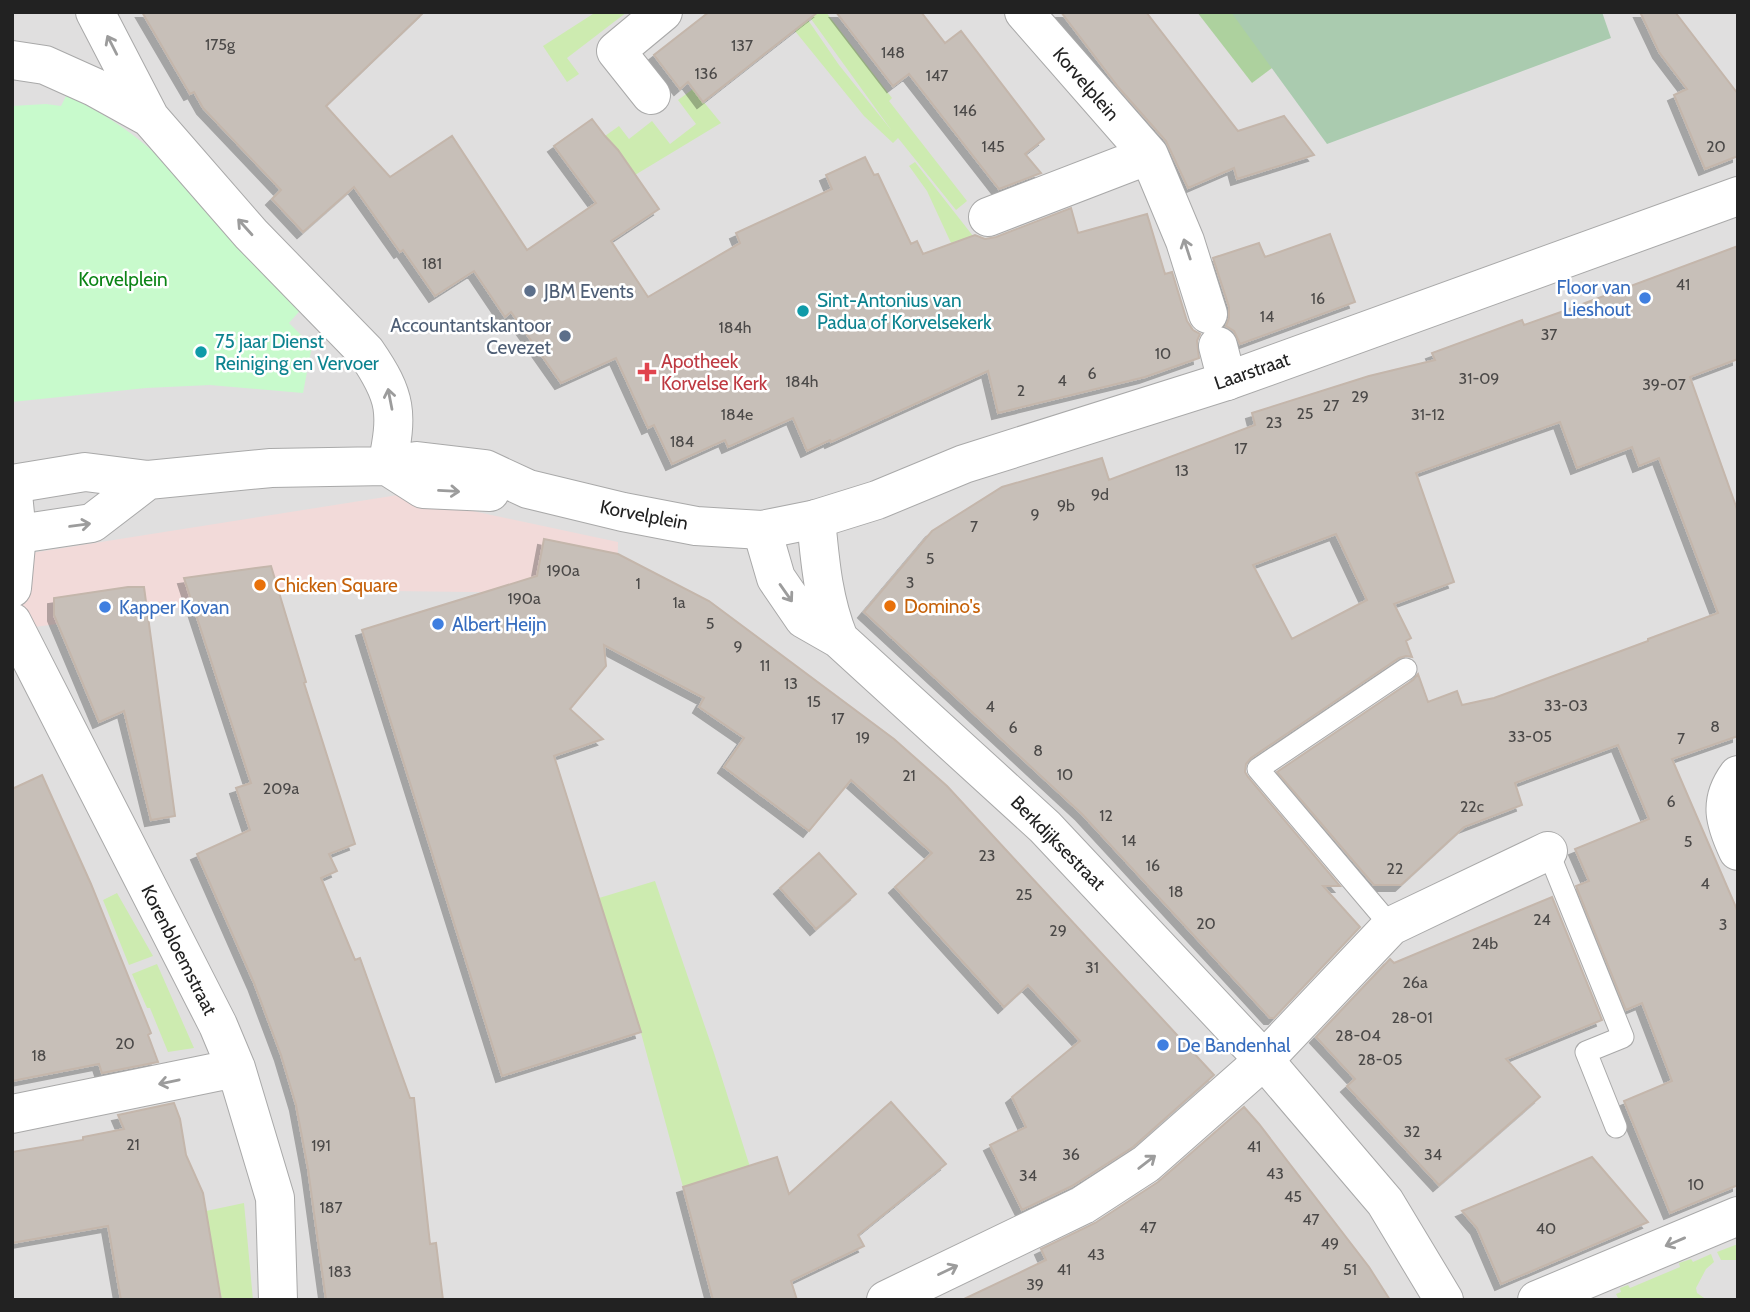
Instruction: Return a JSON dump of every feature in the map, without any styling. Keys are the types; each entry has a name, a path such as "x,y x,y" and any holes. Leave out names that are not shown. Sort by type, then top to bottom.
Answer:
{"street":[{"path":"95,12 149,118 251,234 366,352 380,372 391,392 395,430 387,466"},
{"path":"652,95 616,51 663,12"},
{"name":"Korvelplein","path":"1024,12 1149,155 1185,241 1218,347"},
{"path":"12,60 45,65 94,87 149,118"},
{"path":"988,217 1149,155"},
{"name":"Laarstraat","path":"762,530 816,519 877,500 964,464 1218,347 1738,196"},
{"name":"Korvelplein","path":"12,484 85,472 148,480 271,468 387,466 418,461 485,468 528,489 623,512 684,523 762,530"},
{"path":"15,535 92,523 148,480"},
{"path":"12,484 15,535 12,588"},
{"name":"Berkdijksestraat","path":"816,519 821,573 829,614 839,639"},
{"name":"Berkdijksestraat","path":"762,530 776,578 804,619 839,639 1045,827 1264,1060 1385,1202 1444,1300"},
{"name":"Korenbloemstraat","path":"12,622 212,1013 236,1068 275,1198 278,1300"},
{"path":"1738,775 1729,787 1725,806 1728,828 1738,851"},
{"path":"886,1300 1083,1205 1146,1164 1264,1060 1391,926 1548,851"},
{"path":"12,1114 236,1068"},
{"path":"1537,1300 1738,1216"}],"lane":[{"path":"1391,926 1258,769 1406,669"},
{"path":"1548,851 1623,1037 1586,1052 1616,1127"}],"shaded area":[{"path":"12,12 1738,12 1738,1300 12,1300"},
{"path":"398,495 618,542 617,594 312,590 12,630 12,556"}],"green space":[{"path":"596,12 627,12 567,58 579,74 567,82 543,46"},
{"path":"806,12 826,12 892,98 889,101 967,201 956,210 898,138 893,143 864,116 795,31 808,20 839,65 892,131"},
{"path":"1197,12 1239,12 1276,65 1252,83"},
{"path":"1231,12 1602,12 1611,38 1327,144"},
{"path":"693,89 721,123 635,175 605,136 619,126 629,139 652,121 670,144 696,124 678,100"},
{"name":"Korvelplein","path":"66,96 110,119 168,164 304,306 289,323 312,346 303,393 210,385 146,388 12,402 12,106 61,106"},
{"path":"915,162 973,236 951,243 927,191 909,166"},
{"path":"655,881 750,1167 683,1187 641,1033 599,898"},
{"path":"117,893 153,956 129,965 103,900"},
{"path":"157,964 194,1048 168,1052 132,974"},
{"path":"244,1203 253,1300 222,1300 206,1211"},
{"path":"1738,1244 1738,1260 1721,1260 1717,1252"},
{"path":"1711,1254 1714,1262 1706,1269 1696,1288 1697,1293 1707,1300 1619,1300 1616,1294 1621,1292 1620,1288 1628,1285 1630,1288 1680,1267 1679,1263 1691,1259 1693,1262"}],"building":[{"path":"142,12 424,12 326,106 390,177 452,136 527,250 596,203 554,146 592,119 618,150 659,209 611,241 648,297 740,243 736,233 832,189 826,175 865,157 874,175 878,174 911,244 917,241 923,254 975,235 985,239 996,237 1071,208 1078,233 1147,214 1165,274 1172,272 1187,321 1193,330 1200,334 1197,341 1199,358 1145,377 998,413 988,371 807,451 793,418 728,447 725,440 672,464 654,425 648,428 616,358 561,383 511,312 505,317 474,271 435,296 354,187 303,232 272,199 281,190 203,108 194,92 190,94"},
{"path":"709,12 818,12 703,102 688,82 680,89 654,55"},
{"path":"836,12 921,12 945,43 961,31 1044,139 1025,154 1041,173 999,189 909,74 893,86"},
{"path":"1061,12 1146,12 1238,131 1284,116 1314,155 1237,179 1234,168 1188,188 1166,141 1119,88"},
{"path":"1640,12 1675,12 1738,94 1738,156 1705,169 1674,95 1687,89 1659,52"},
{"path":"1330,234 1355,302 1240,344 1234,331 1226,326 1229,307 1213,258 1259,243 1265,257"},
{"path":"1738,246 1738,359 1690,377 1738,512 1738,736 1672,759 1738,912 1738,1185 1670,1213 1624,1101 1672,1081 1642,1003 1626,1010 1576,886 1589,881 1575,849 1649,819 1618,745 1515,783 1522,805 1464,827 1401,885 1374,885 1277,772 1418,674 1428,702 1457,691 1462,705 1494,698 1718,613 1659,458 1639,466 1632,447 1577,468 1560,422 1416,473 1454,582 1394,604 1411,638 1406,641 1412,657 1399,658 1246,764 1245,772 1248,777 1340,886 1323,886 1360,927 1274,1018 1270,1018 1082,814 864,612 932,531 1002,487 1102,458 1109,480 1255,425 1252,413 1369,376 1435,360 1432,353 1522,320 1524,325","holes":["1336,534 1367,600 1292,639 1253,565"]},
{"path":"544,539 618,554 709,601 894,739 947,786 1214,1075 1133,1147 1072,1186 1022,1210 990,1145 1026,1127 1012,1097 1080,1041 1028,985 1004,1007 895,887 932,853 851,780 809,831 724,767 744,738 699,707 704,698 604,645 606,666 570,709 603,739 554,756 641,1032 502,1076 362,630 537,576"},
{"path":"271,566 306,682 304,683 355,844 329,854 337,871 321,878 355,960 360,958 410,1098 414,1098 430,1244 436,1243 443,1300 326,1300 308,1169 296,1105 254,983 197,854 250,830 236,788 251,783 184,578"},
{"path":"144,587 175,816 151,820 124,711 99,722 54,615 54,598"},
{"path":"42,775 91,884 151,1033 148,1035 158,1062 102,1073 99,1064 12,1081 12,789"},
{"path":"819,853 856,894 816,929 780,888"},
{"path":"1552,897 1602,1020 1506,1059 1540,1097 1439,1185 1347,1086 1355,1079 1316,1037 1390,959 1394,963"},
{"path":"891,1102 946,1164 858,1235 864,1246 791,1281 797,1300 713,1300 683,1187 777,1157 789,1194"},
{"path":"174,1103 180,1119 186,1155 203,1193 221,1300 121,1300 108,1226 12,1243 12,1152 83,1140 83,1137 124,1129 118,1115"},
{"path":"1244,1107 1369,1267 1390,1300 962,1300 1046,1260 1041,1249 1095,1223 1158,1182"},
{"path":"1592,1157 1648,1222 1501,1284 1477,1228 1462,1211"}],"place":[{"name":"JBM Events","path":"530,291"},
{"name":"Floor van Lieshout","path":"1645,298"},
{"name":"Sint-Antonius van Padua of Korvelsekerk","path":"803,311"},
{"name":"Accountantskantoor Cevezet","path":"565,336"},
{"name":"75 jaar Dienst Reiniging en Vervoer","path":"201,352"},
{"name":"Apotheek Korvelse Kerk","path":"647,372"},
{"name":"Chicken Square","path":"260,585"},
{"name":"Domino's","path":"890,606"},
{"name":"Kapper Kovan","path":"105,607"},
{"name":"Albert Heijn","path":"438,624"},
{"name":"De Bandenhal","path":"1163,1045"}]}
